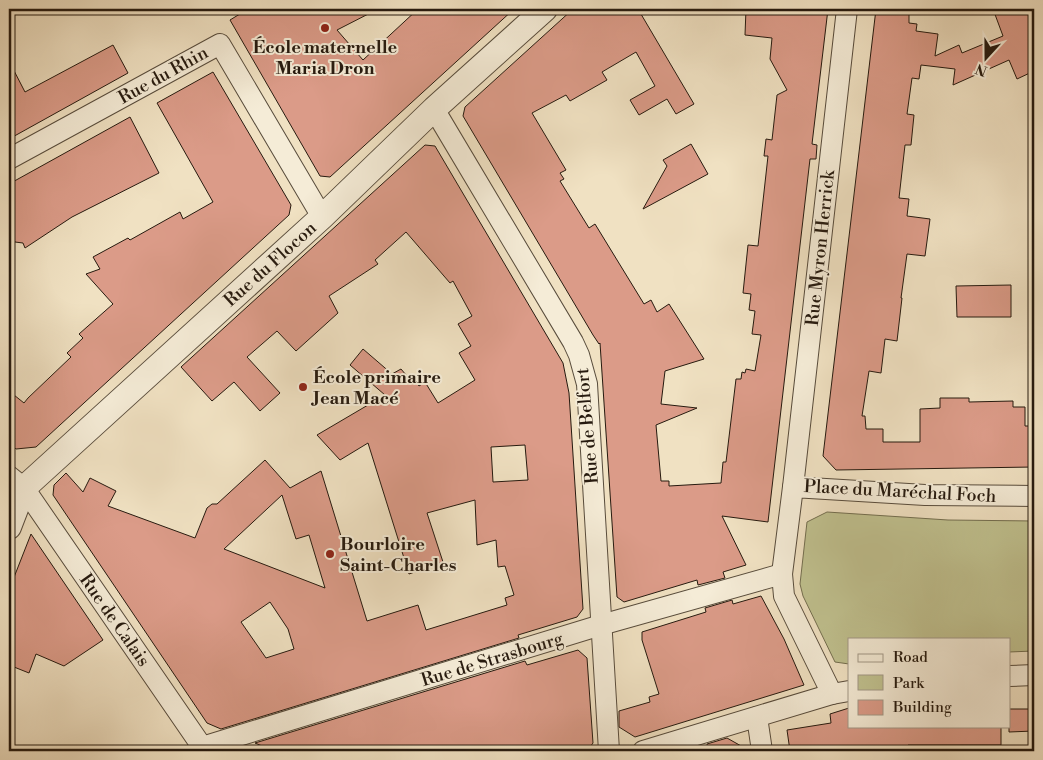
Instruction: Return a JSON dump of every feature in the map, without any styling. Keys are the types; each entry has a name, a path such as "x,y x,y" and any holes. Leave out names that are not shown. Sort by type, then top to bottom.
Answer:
{"street":[{"name":"Rue du Flocon","path":"9,527 16,482 322,217 434,109 545,9"},
{"name":"Rue Myron Herrick","path":"793,487 847,9"},
{"name":"Rue du Rhin","path":"9,159 220,44 322,217"},
{"name":"Rue de Belfort","path":"434,109 573,342 582,362 587,384 610,751"},
{"name":"Rue de Calais","path":"16,482 204,749"},
{"name":"Place du Maréchal Foch","path":"841,692 784,596 782,574 793,487 925,495 1034,496"},
{"name":"Rue de Strasbourg","path":"204,749 601,625 782,574"},
{"path":"1010,676 1034,675"},
{"path":"643,751 841,692"},
{"path":"757,717 762,751"}],"green space":[{"path":"827,512 948,520 1034,521 1034,651 1010,652 1010,638 848,638 848,664 835,662 803,596 800,584 807,522"}],"building":[{"path":"248,9 378,9 337,30 363,60 418,9 514,9 330,177 320,176 230,20"},
{"path":"573,9 638,9 694,104 676,114 667,99 639,115 630,100 655,86 636,52 602,72 607,80 570,101 566,95 532,113 566,170 560,173 564,179 560,181 589,228 595,224 644,304 651,300 657,312 669,304 704,359 665,371 661,404 697,408 656,425 661,481 669,481 669,486 721,483 723,462 726,462 736,379 741,379 742,372 745,373 746,369 755,371 761,335 752,334 755,311 749,310 751,294 743,293 748,245 758,246 768,156 764,156 766,139 772,140 777,95 787,90 770,59 772,38 745,35 746,9 828,9 812,144 817,145 816,159 810,159 768,522 722,516 746,565 723,572 725,578 698,585 697,580 624,602 617,597 600,343 593,335 463,116 465,107"},
{"path":"876,9 909,9 909,23 917,24 916,31 938,34 935,56 959,45 962,53 1003,36 993,9 1034,9 1034,71 1017,79 1009,60 953,85 955,69 921,65 919,79 912,78 907,114 914,115 911,145 905,145 899,198 909,199 907,216 930,219 925,256 907,254 897,341 885,339 881,373 869,371 862,416 865,416 866,429 883,429 883,442 920,442 920,409 940,408 940,398 969,398 969,402 1013,401 1013,407 1025,407 1025,426 1034,426 1034,467 836,470 823,456"},
{"path":"113,45 128,73 9,139 9,61 25,92"},
{"path":"213,72 291,205 289,215 36,447 16,449 9,443 9,391 24,403 71,357 67,353 83,338 79,334 113,304 86,274 100,269 93,257 128,238 130,240 180,212 183,219 213,202 157,103"},
{"path":"130,117 159,173 72,217 25,248 23,243 15,242 9,232 9,184"},
{"path":"691,144 708,174 643,209 667,166 663,160"},
{"path":"425,145 435,146 563,363 569,393 583,609 577,617 518,635 519,638 221,729 207,723 53,495 54,485 66,473 83,492 90,478 116,491 108,506 195,538 207,508 212,504 217,504 265,460 290,488 321,471 367,621 418,605 426,630 507,605 505,598 514,595 505,566 498,567 496,540 477,545 475,500 427,513 443,562 409,574 368,443 340,460 317,435 385,395 350,365 363,349 392,374 401,369 412,382 415,380 419,386 425,382 438,403 475,380 459,353 471,346 458,324 472,316 453,281 450,283 406,232 375,260 378,264 329,296 338,313 296,351 277,331 247,357 280,393 260,411 234,382 212,401 181,367","holes":["525,445 528,480 493,482 491,447","282,495 296,539 309,535 325,588 224,549","270,602 288,629 294,649 266,658 241,622"]},
{"path":"1011,285 1011,317 957,317 956,286"},
{"path":"31,534 103,640 64,666 36,654 29,673 9,665 9,590"},
{"path":"761,596 784,639 804,685 635,737 619,727 619,711 650,702 649,697 659,694 642,640 642,632 706,612 705,608 732,600 733,604"},
{"path":"578,650 587,658 593,743 587,751 274,751 255,743 525,661 527,665"},
{"path":"848,708 848,728 1001,728 1001,745 908,745 909,751 790,751 787,730 831,723 830,714"},
{"path":"1010,709 1034,709 1034,731 1009,732"},
{"path":"727,738 750,751 708,751 707,744"}],"place":[{"name":"École maternelle Maria Dron","path":"325,28"},
{"name":"École primaire Jean Macé","path":"303,387"},
{"name":"Bourloire Saint-Charles","path":"330,554"}]}
